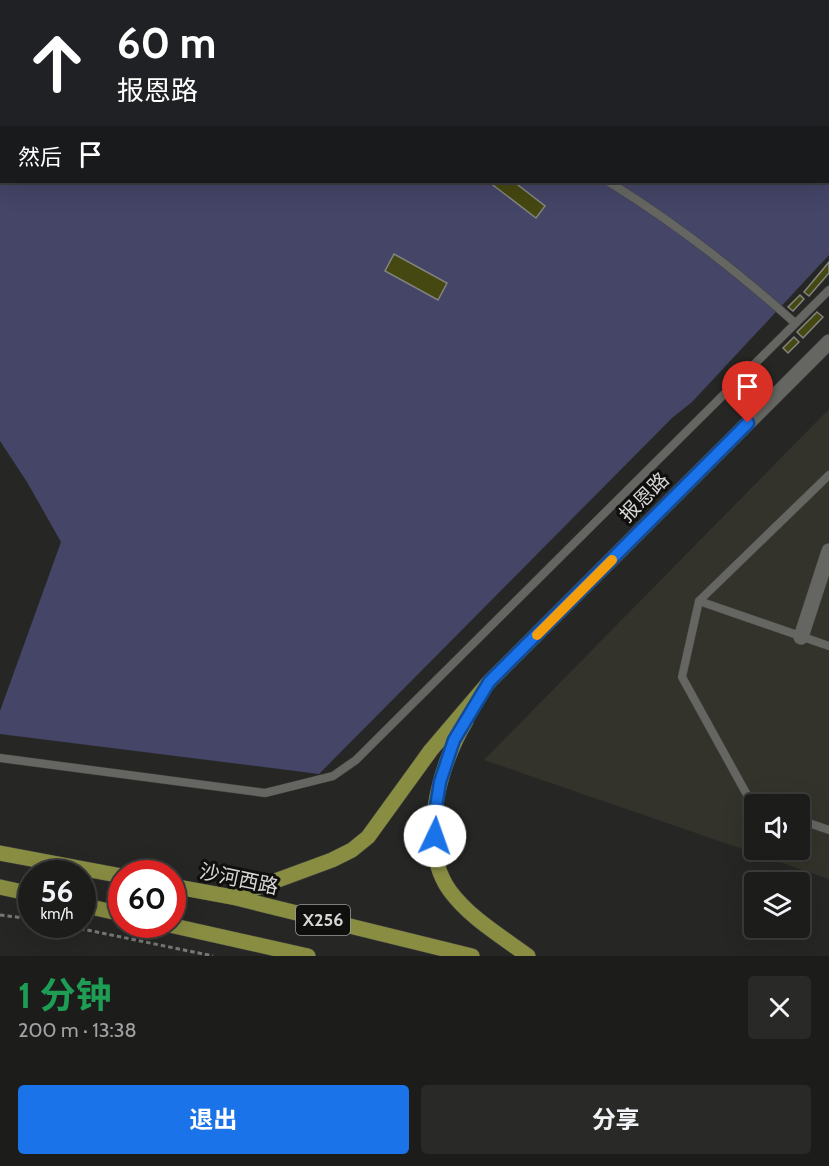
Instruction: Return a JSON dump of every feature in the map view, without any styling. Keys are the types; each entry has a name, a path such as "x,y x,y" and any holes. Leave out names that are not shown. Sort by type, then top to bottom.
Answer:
{"main road":[{"path":"231,897 332,860 352,850 368,837 431,750 489,682"},
{"path":"489,682 454,740 440,782 434,819 435,854 440,873 449,890 467,910 528,956"},
{"path":"0,853 108,873"},
{"path":"0,887 18,891"},
{"name":"沙河西路","path":"186,889 231,897 472,956"},
{"name":"X256","path":"186,929 308,956"}],"street":[{"name":"报恩路","path":"489,682 829,342"},
{"path":"801,636 829,551"}],"lane":[{"path":"611,183 637,199 695,242 795,323"},
{"path":"0,758 265,793 333,776 356,759 378,738 829,290"},
{"path":"747,794 682,676 699,601 829,475"},
{"path":"699,601 829,646"},
{"path":"810,823 829,830"}],"path":[{"path":"0,915 18,917"},
{"path":"96,932 213,956"}],"shaded area":[{"path":"0,183 829,183 829,255 692,402 672,418 319,774 0,734 0,711 61,542 27,482 0,441"},
{"path":"829,409 829,879 774,860 810,860 810,794 744,794 744,850 484,760"}],"building":[{"path":"490,183 515,183 545,206 536,218"},
{"path":"394,254 447,283 438,300 385,271"},
{"path":"829,262 829,273 809,296 804,292"},
{"path":"800,295 804,299 793,311 788,307"},
{"path":"817,312 823,317 803,338 797,332"},
{"path":"794,337 799,342 788,353 783,348"}],"slow traffic":[{"path":"537,635 612,560"}],"route":[{"path":"435,836 434,819 440,782 454,740 489,682 748,423"}]}
